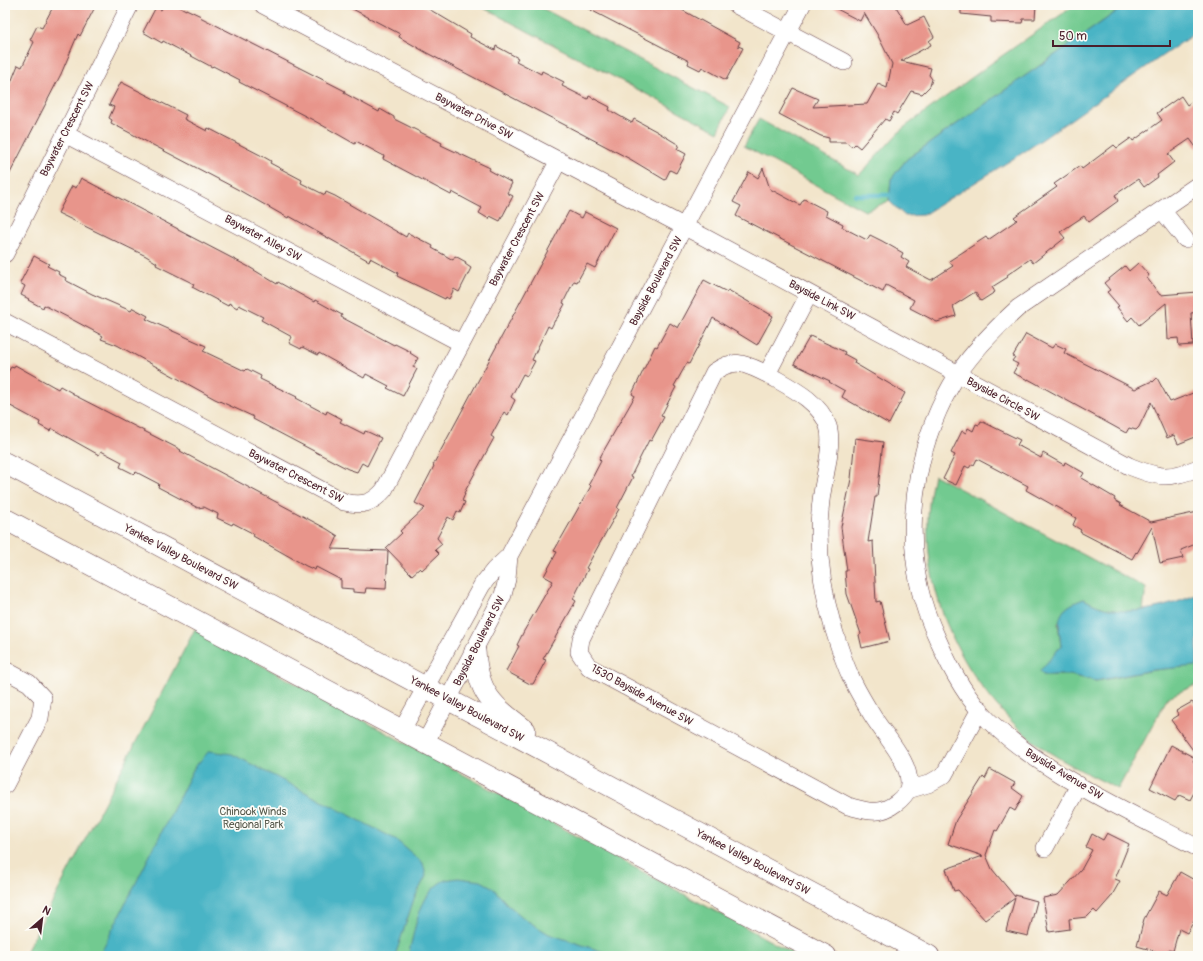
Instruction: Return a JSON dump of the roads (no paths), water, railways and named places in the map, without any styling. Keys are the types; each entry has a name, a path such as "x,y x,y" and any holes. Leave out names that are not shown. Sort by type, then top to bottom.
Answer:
{"main road":[{"name":"Yankee Valley Boulevard SW","path":"5,464 929,956"},
{"path":"5,519 826,956"},
{"path":"475,651 479,679 482,688 491,701 514,722 569,764"}],"street":[{"name":"Baywater Crescent SW","path":"5,254 130,5"},
{"name":"Baywater Drive SW","path":"263,5 685,227"},
{"path":"736,5 844,62"},
{"name":"Bayside Boulevard SW","path":"426,743 503,595 510,556 802,5"},
{"name":"Baywater Alley SW","path":"65,134 461,343"},
{"name":"Baywater Crescent SW","path":"5,322 344,502 355,505 368,504 384,490 559,160"},
{"name":"Bayside Circle SW","path":"1198,184 1018,308 999,326 958,374 1129,466 1144,472 1160,477 1173,476 1198,468"},
{"path":"1162,210 1185,239"},
{"name":"Bayside Link SW","path":"685,227 958,374"},
{"path":"767,374 810,294"},
{"name":"1530 Bayside Avenue SW","path":"908,790 908,780 903,762 872,716 850,675 825,598 819,535 821,501 829,450 828,426 818,408 801,395 767,374 745,364 726,363 714,372 581,639 578,652 588,667 848,806 869,812 887,810 900,800 908,790 928,784 944,775 980,709"},
{"name":"Bayside Avenue SW","path":"958,374 938,413 924,448 917,479 914,552 919,587 929,620 948,661 965,691 987,719 1017,745 1045,765 1079,785 1198,848"},
{"name":"Bayside Boulevard SW","path":"402,730 482,585 494,570 510,556"},
{"path":"5,670 29,683 43,698 40,718 5,785"},
{"path":"1045,848 1079,785"}],"water":[{"path":"1126,5 1198,5 1198,31 1024,152 923,215 905,216 889,201 891,179 907,159"},
{"path":"1198,594 1197,666 1153,670 1096,681 1070,675 1043,675 1040,671 1061,646 1059,629 1060,616 1063,611 1075,603 1084,599 1097,606 1112,610 1141,610 1170,604"},
{"path":"209,751 232,754 395,839 423,863 426,876 414,899 395,956 99,956 194,768"},
{"path":"458,878 481,881 492,887 507,904 526,920 549,934 616,956 408,956 419,914 428,895 443,881"}],"waterway":[{"path":"855,195 890,195"}],"park label":[{"name":"Chinook Winds Regional Park","path":"253,817"}]}
